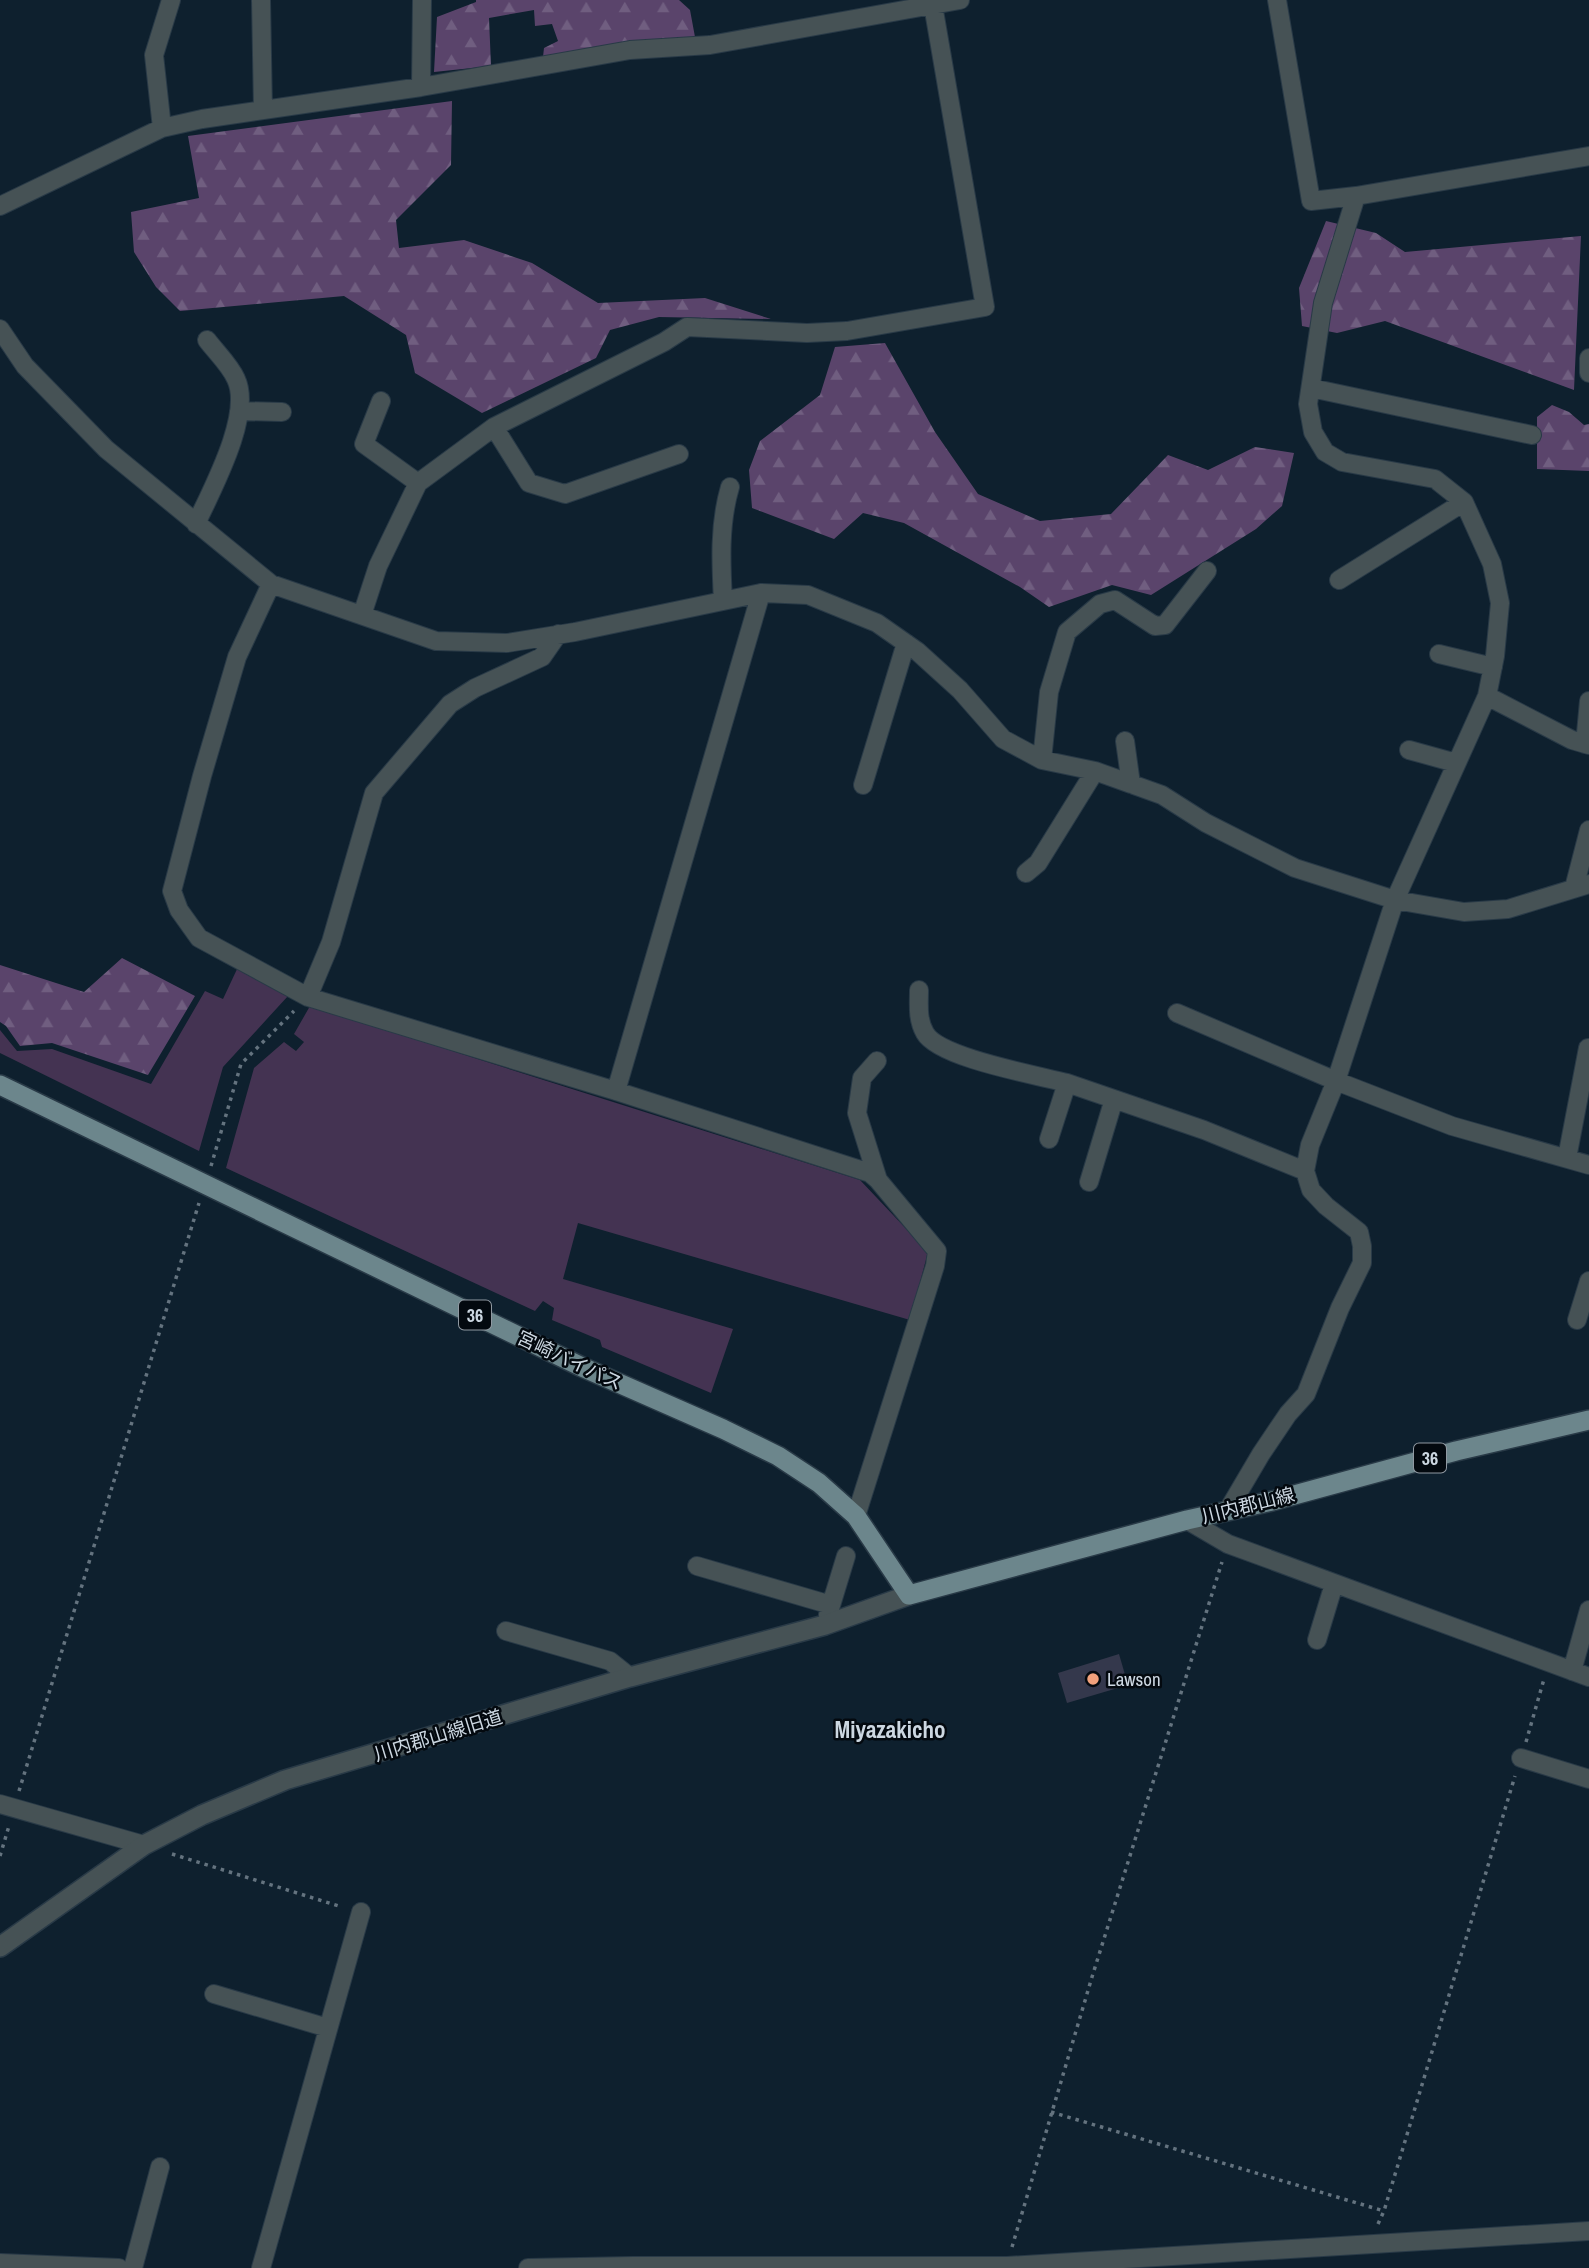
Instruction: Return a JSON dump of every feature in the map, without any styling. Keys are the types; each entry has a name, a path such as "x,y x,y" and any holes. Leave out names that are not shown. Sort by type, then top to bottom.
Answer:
{"main road":[{"name":"宮崎バイパス","path":"0,1085 582,1367 778,1456 819,1483 856,1516 909,1595"},
{"name":"川内郡山線","path":"909,1595 1187,1520 1589,1420"}],"street":[{"path":"162,128 154,55 171,0"},
{"path":"261,0 263,110"},
{"path":"421,87 422,0"},
{"path":"0,206 162,128 202,119 421,87 630,50 710,45 960,0"},
{"path":"1277,0 1311,201 1356,196 1589,156"},
{"path":"362,615 378,566 418,483 494,427 664,342 687,327 847,331 985,307 933,5"},
{"path":"1228,1510 1287,1414 1306,1394 1340,1308 1362,1263 1359,1232 1326,1206 1311,1190 1305,1171 1310,1145 1336,1081 1395,900 1487,696 1500,603 1492,564 1464,502 1435,479 1342,462 1325,452 1313,432 1308,404 1323,303 1356,196"},
{"path":"0,330 25,366 106,449 271,584 436,641 507,643 761,593 808,595 877,623 906,643 960,690 1003,738 1042,760 1095,771 1162,795 1206,823 1295,868 1395,900 1464,912 1508,909 1581,886 1589,830"},
{"path":"196,524 227,456 239,411 237,380 207,340"},
{"path":"1589,358 1589,373"},
{"path":"1311,388 1532,435"},
{"path":"382,401 364,444 418,483"},
{"path":"239,411 282,412"},
{"path":"494,427 529,483 565,494 679,454"},
{"path":"723,601 721,556 724,506 730,487"},
{"path":"1339,580 1464,502"},
{"path":"1042,760 1049,692 1067,632 1100,604 1115,600 1155,626 1166,625 1207,571"},
{"path":"271,584 237,657 202,776 172,891 179,910 199,938 308,997 616,1091 870,1173 878,1180 937,1251 935,1266 856,1516"},
{"path":"616,1091 761,593"},
{"path":"308,997 331,942 374,793 450,704 475,688 542,657 558,634"},
{"path":"863,785 906,643"},
{"path":"1439,654 1493,667"},
{"path":"1487,696 1572,740 1587,744 1589,701"},
{"path":"1125,741 1131,784"},
{"path":"1409,750 1456,763"},
{"path":"1026,873 1038,863 1095,771"},
{"path":"919,990 919,1016 926,1035 947,1048 971,1059 1067,1083 1114,1099 1204,1130 1305,1171"},
{"path":"1177,1013 1336,1081 1452,1126 1589,1166"},
{"path":"1567,1158 1588,1048"},
{"path":"877,1061 862,1078 856,1113 878,1180"},
{"path":"1049,1139 1067,1083"},
{"path":"1089,1182 1114,1099"},
{"path":"1577,1320 1589,1281"},
{"path":"1187,1520 1228,1544 1580,1674 1589,1610"},
{"path":"825,1625 846,1556"},
{"path":"697,1566 831,1605"},
{"path":"1317,1640 1334,1584"},
{"name":"川内郡山線旧道","path":"0,1947 144,1845 223,1805 285,1780 631,1676 825,1625 909,1595"},
{"path":"506,1631 610,1661 631,1676"},
{"path":"1521,1758 1589,1779"},
{"path":"7,1806 144,1845"},
{"path":"261,2268 361,1912"},
{"path":"214,1994 328,2028"},
{"path":"133,2268 160,2167"},
{"path":"528,2268 1007,2266 1589,2231"},
{"path":"0,2263 120,2268"}],"path":[{"path":"0,1856 7,1806 106,1503 241,1064 308,997"},
{"path":"1007,2266 1051,2112 1228,1544"},
{"path":"1368,2246 1384,2211 1549,1663"},
{"path":"144,1845 361,1912"},
{"path":"1051,2112 1384,2211"}],"shaded area":[{"path":"238,967 288,996 223,1067 199,1151 0,1053 0,1030 17,1051 52,1049 151,1084 205,991 223,999"},
{"path":"310,1006 860,1180 928,1252 910,1320 578,1223 563,1279 733,1329 711,1393 602,1347 600,1340 552,1320 554,1308 543,1301 535,1311 226,1168 254,1068 284,1042 296,1051 304,1042 294,1034"}],"green space":[{"path":"476,0 679,0 690,10 695,37 631,43 543,57 544,48 558,41 552,24 535,26 534,10 489,18 491,66 434,72 437,17"},
{"path":"452,101 451,165 396,220 399,248 464,240 532,263 598,303 705,298 771,319 659,317 610,330 596,358 482,413 415,373 406,335 344,296 180,311 156,287 134,252 131,212 199,198 188,136"},
{"path":"1326,221 1376,233 1405,252 1581,236 1574,390 1385,321 1337,333 1302,326 1299,288"},
{"path":"885,343 935,432 978,494 1040,521 1111,514 1168,455 1208,470 1255,447 1294,453 1282,506 1256,529 1151,595 1112,585 1049,607 1020,587 904,523 863,513 834,539 752,508 749,470 760,441 820,395 835,347"},
{"path":"1552,405 1569,412 1584,425 1589,424 1589,471 1537,469 1537,417"},
{"path":"122,958 195,996 148,1075 52,1043 20,1046 0,1022 0,965 84,992"}],"building":[{"name":"Lawson","path":"1119,1654 1128,1685 1067,1703 1058,1673"}],"place":[{"name":"Lawson","path":"1093,1679"}],"district":[{"name":"Miyazakicho","path":"890,1729"}]}
